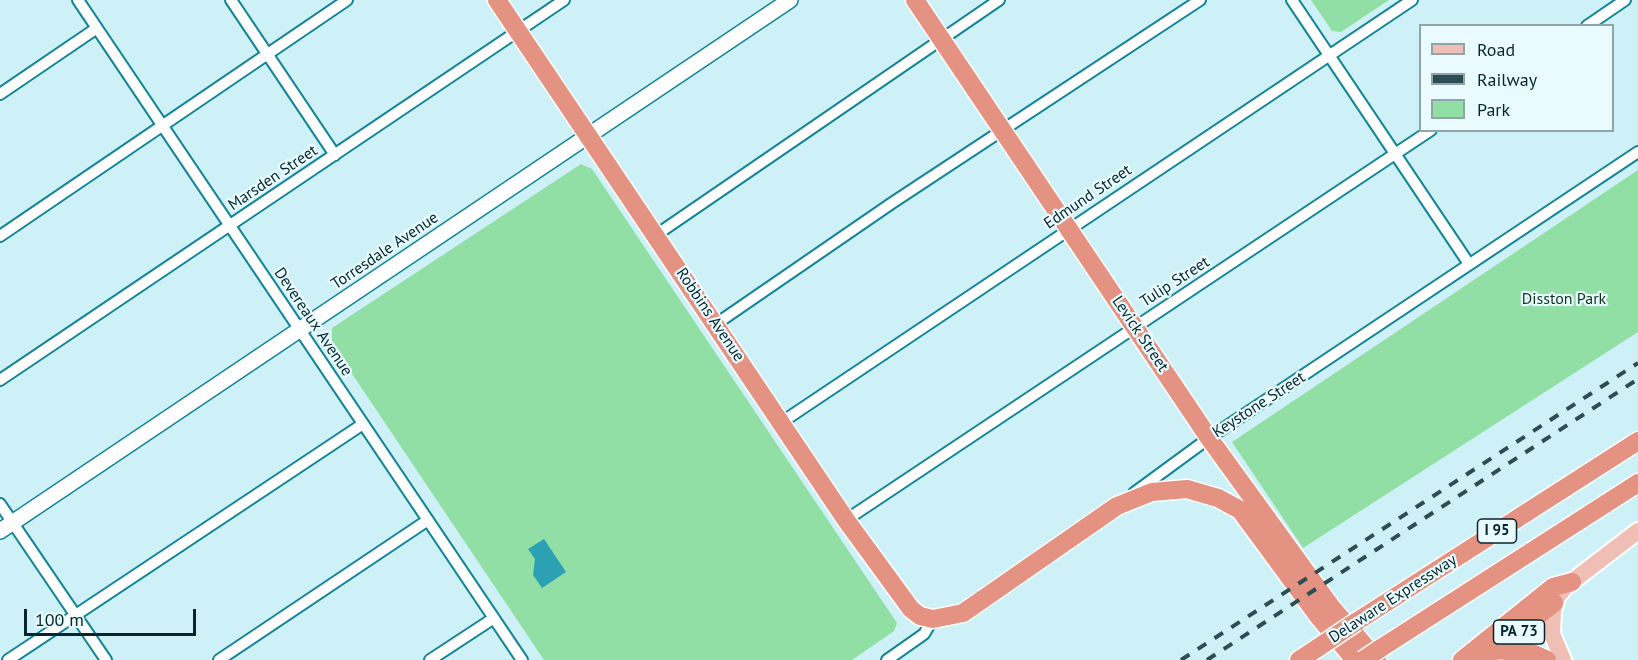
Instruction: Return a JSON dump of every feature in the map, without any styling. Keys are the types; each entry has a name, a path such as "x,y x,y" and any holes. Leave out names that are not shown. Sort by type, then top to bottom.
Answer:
{"highway":[{"name":"Robbins Avenue","path":"497,0 898,594 920,616 933,619"},
{"name":"Levick Street","path":"915,0 1068,229 1136,326 1209,438 1332,608 1379,654"},
{"name":"Delaware Expressway","path":"1299,660 1638,441"},
{"name":"I 95","path":"1363,660 1379,654 1638,483"},
{"path":"1117,506 1152,492 1171,489 1200,492 1228,502 1248,519 1318,616 1355,660"},
{"name":"Keystone Street","path":"933,619 963,613 1117,506"},
{"path":"1462,660 1553,587 1572,582"},
{"name":"PA 73","path":"1489,655 1554,603"},
{"path":"1489,655 1526,652 1547,660"}],"main road":[{"name":"PA 73","path":"1563,660 1553,639 1554,603 1561,591 1638,531"}],"street":[{"name":"Devereaux Avenue","path":"78,0 522,660"},
{"path":"231,0 335,155"},
{"path":"0,236 164,127 347,0"},
{"name":"Marsden Street","path":"0,380 564,0"},
{"name":"Torresdale Avenue","path":"6,527 790,0"},
{"path":"656,234 999,0"},
{"path":"716,324 1002,130 1200,0"},
{"path":"1292,0 1469,264"},
{"name":"Edmund Street","path":"782,422 1412,0"},
{"path":"1590,24 1625,0"},
{"path":"0,94 97,28"},
{"name":"Tulip Street","path":"846,520 1428,132"},
{"name":"Keystone Street","path":"1117,506 1209,438 1638,152"},
{"path":"8,660 363,424"},
{"path":"0,504 6,527 76,615 106,660"},
{"path":"219,660 428,520"},
{"path":"430,660 494,618"},
{"path":"887,660 924,634 933,619"}],"green space":[{"path":"1311,0 1389,0 1341,32 1332,31"},
{"path":"581,164 592,169 897,623 894,631 852,660 544,660 332,344 332,328"},
{"name":"Disston Park","path":"1638,170 1638,332 1303,548 1232,442"}],"water":[{"path":"544,539 566,572 542,588 533,575 535,559 528,549"}],"railway":[{"path":"1181,660 1638,363"},
{"path":"1207,660 1638,379"}]}
